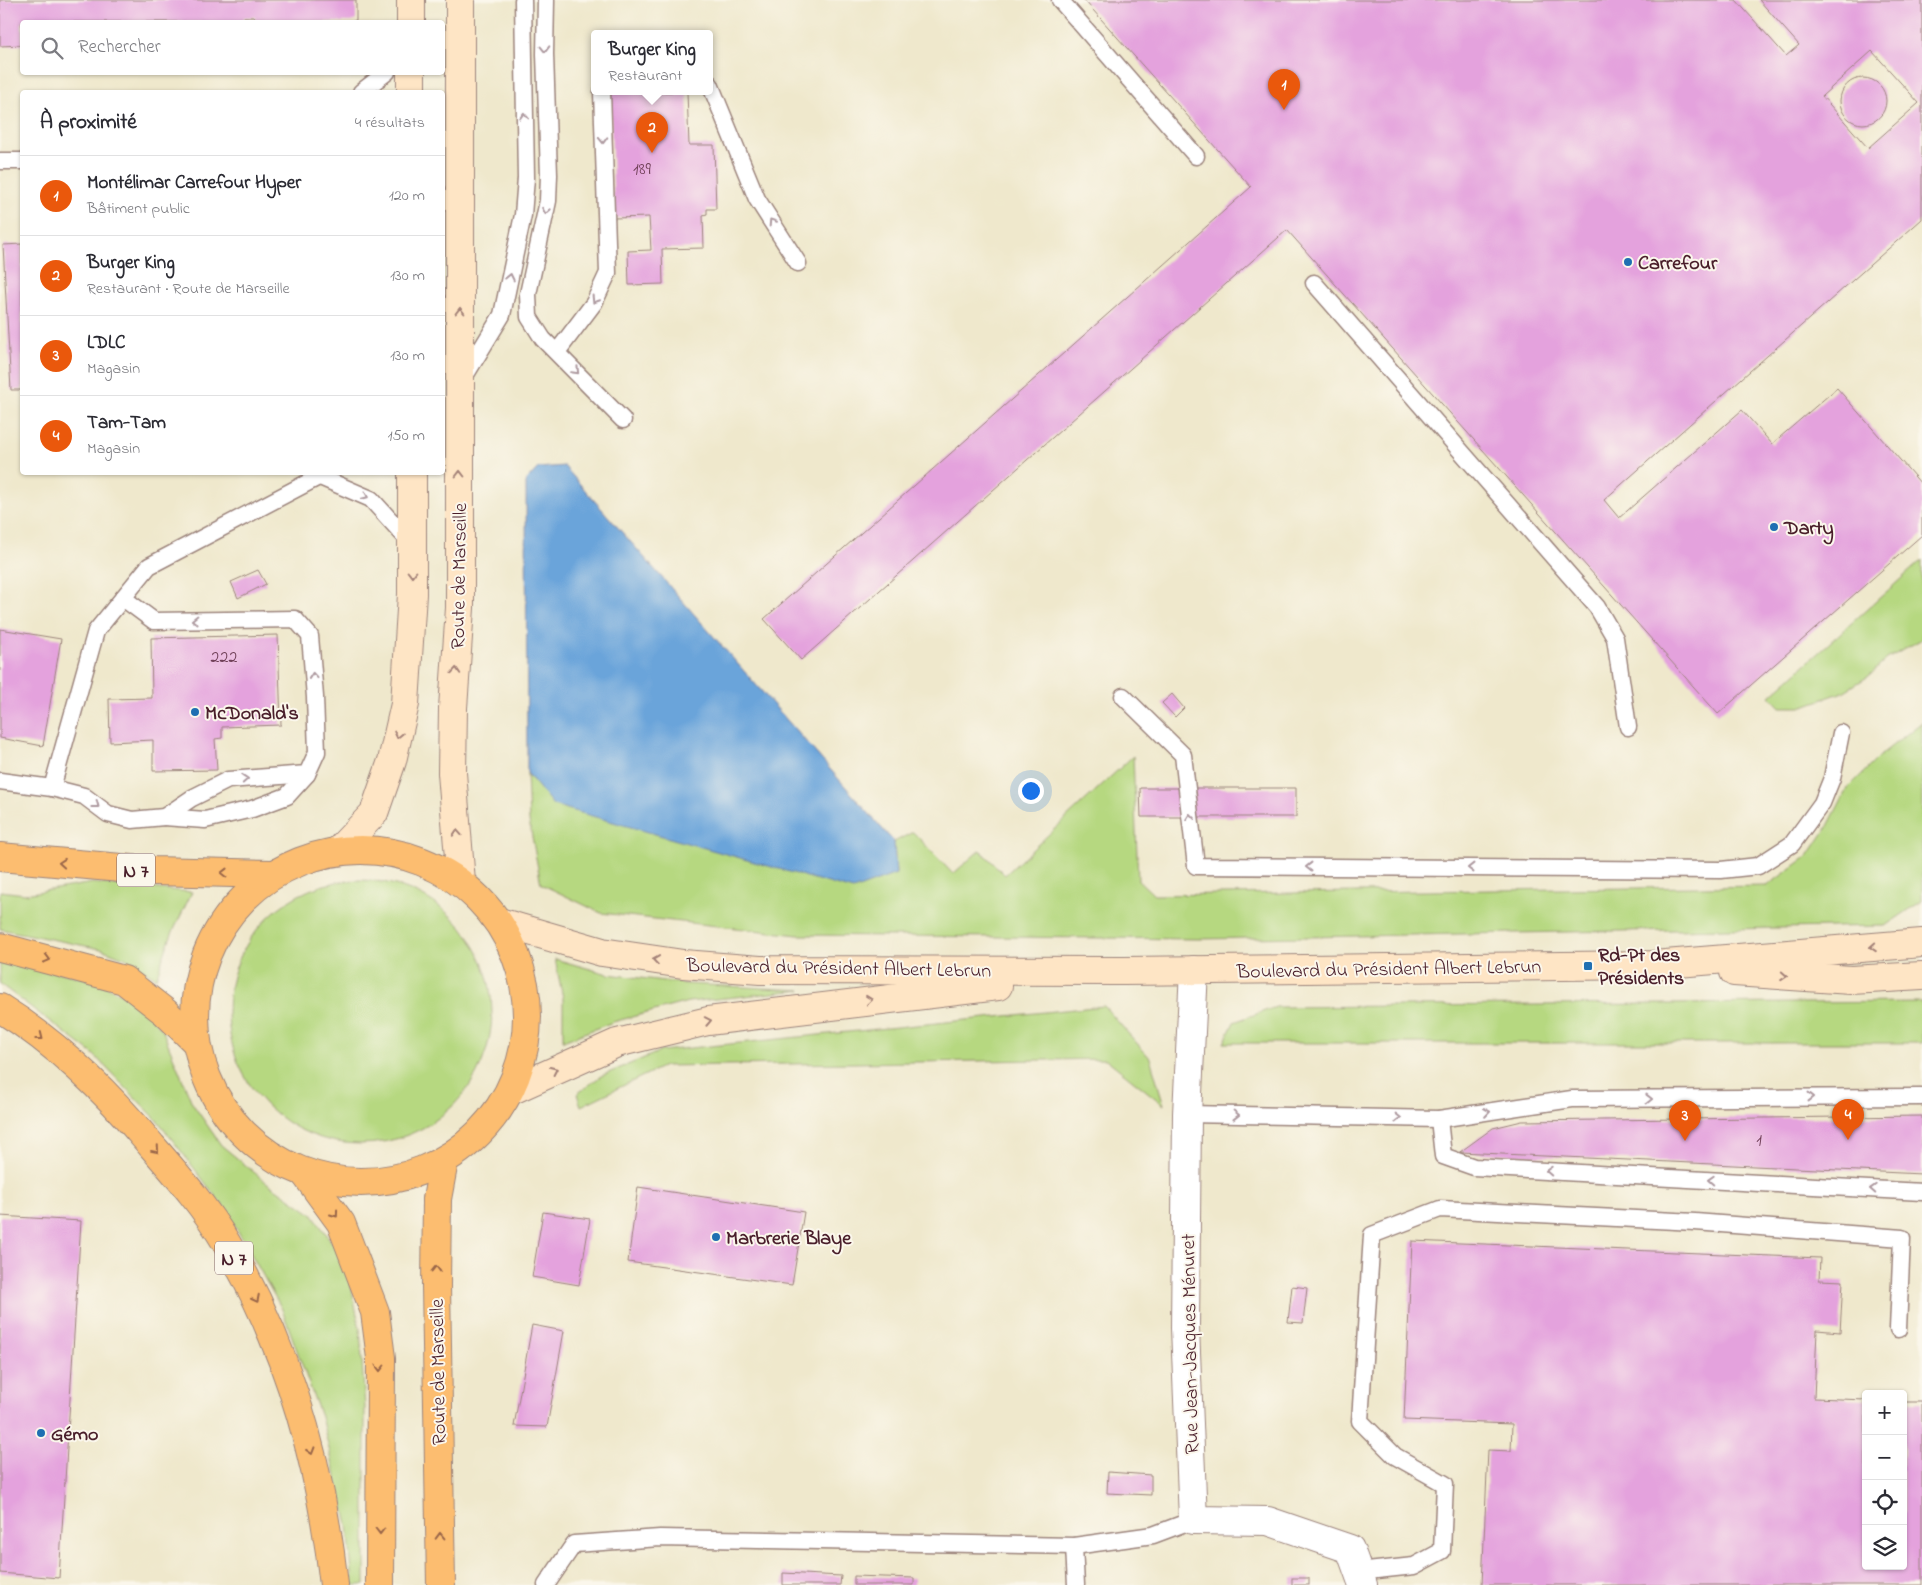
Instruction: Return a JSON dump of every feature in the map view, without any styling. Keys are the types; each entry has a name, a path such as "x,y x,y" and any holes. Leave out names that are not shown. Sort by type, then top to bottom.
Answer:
{"main road":[{"path":"411,0 411,20"},
{"name":"Route de Marseille","path":"460,0 460,608 452,773 461,882"},
{"path":"411,75 411,90"},
{"path":"338,851 374,813 392,762 405,704 412,594 412,475"},
{"path":"381,850 390,852 423,861 461,882 482,900 499,922 519,962 528,1005 525,1049 510,1091 488,1125 444,1160 412,1175 363,1182 306,1175 271,1157 235,1126 209,1087 196,1042 195,993 209,946 235,906 272,874 304,859 338,851 381,850"},
{"name":"N 7","path":"5,861 154,871 272,874"},
{"name":"Boulevard du Président Albert Lebrun","path":"499,922 602,952 683,964 760,970 1124,971 1653,965 1921,943"},
{"path":"0,947 124,980 165,1012 196,1042"},
{"name":"Boulevard du Président Albert Lebrun","path":"1653,965 1851,980 1922,976"},
{"name":"Boulevard du Président Albert Lebrun","path":"510,1091 617,1043 708,1021 1124,971"},
{"name":"N 7","path":"0,1008 16,1018 86,1074 137,1128 188,1188 227,1243 263,1313 290,1380 314,1459 328,1529 334,1585"},
{"name":"Route de Marseille","path":"441,1585 436,1284 437,1200 444,1160"},
{"path":"306,1175 341,1223 375,1312 380,1358 380,1585"}],"street":[{"name":"Rue Jean-Jacques Ménuret","path":"1193,1520 1185,1328 1187,1114 1194,970"},
{"path":"1193,1520 1268,1521 1350,1549 1361,1578"}],"lane":[{"path":"460,383 502,315 523,215 526,178 522,0"},
{"path":"546,0 544,17 549,175 548,200 528,294 529,317 542,339 557,352 622,420"},
{"path":"1060,0 1196,156"},
{"path":"364,90 383,75"},
{"path":"713,91 757,199 798,263"},
{"path":"557,352 594,303 608,273 602,95"},
{"path":"0,161 20,161"},
{"path":"1314,283 1598,607 1615,638 1628,727"},
{"path":"52,788 96,631 149,566 320,475"},
{"path":"324,475 372,499 412,544"},
{"path":"0,781 52,788 84,796 108,814 132,820 164,816 205,820 252,809 287,796 307,774 317,752 315,697 310,636 295,619 154,621 123,598"},
{"path":"1123,696 1183,755 1196,866 1721,870 1758,866 1792,844 1822,804 1832,778 1842,732"},
{"path":"164,816 192,798 228,780 307,774"},
{"path":"1187,1114 1439,1119 1572,1100 1922,1097"},
{"path":"1439,1119 1444,1156 1474,1167 1922,1192"},
{"path":"1361,1578 1414,1566 1442,1551 1445,1484 1395,1456 1360,1421 1372,1235 1440,1209 1695,1222 1902,1238 1898,1329"},
{"path":"546,1585 574,1544 660,1538 1074,1546 1152,1535 1193,1520"},
{"path":"1074,1546 1076,1585"}],"green space":[{"path":"1922,560 1922,639 1887,659 1869,676 1843,692 1801,707 1780,707 1770,696"},
{"path":"1922,722 1922,901 1885,926 1199,939 798,935 601,913 541,884 529,821 527,773 554,805 896,874 894,842 913,832 953,874 980,850 1005,875 1133,756 1138,880 1154,895 1767,886 1808,856 1828,826 1847,789 1883,753"},
{"path":"360,880 386,883 410,890 433,903 453,919 469,939 482,962 489,986 492,1012 489,1038 482,1062 469,1085 453,1105 433,1121 410,1134 386,1141 360,1144 334,1141 310,1134 287,1121 267,1105 251,1085 238,1062 231,1038 228,1012 231,986 238,962 251,939 267,919 287,903 310,890 334,883"},
{"path":"93,883 192,892 170,938 156,978 125,958 101,949 0,929 0,891 25,894"},
{"path":"0,959 96,981 133,1000 162,1029 192,1103 221,1145 266,1182 312,1214 346,1262 360,1329 365,1408 365,1585 353,1585 348,1524 321,1417 282,1309 226,1210 158,1121 92,1053 0,984"},
{"path":"555,959 608,974 688,984 801,990 688,1002 613,1022 563,1041 563,998"},
{"path":"1922,1002 1922,1043 1224,1043 1234,1022 1276,1007"},
{"path":"1104,1006 1150,1058 1164,1105 1106,1059 664,1066 581,1106 577,1094 601,1076 661,1051"}],"water":[{"path":"564,466 894,842 896,874 853,890 553,805 527,773 526,481 538,468"}],"building":[{"path":"0,0 356,0 356,20 255,20 255,17 244,17 244,20 20,20 20,45 0,46"},
{"path":"1084,0 1736,0 1786,56 1799,45 1759,0 1922,0 1922,219 1604,500 1619,518 1742,410 1772,444 1837,388 1922,485 1922,535 1718,714 1287,230 801,660 764,619 1251,187","holes":["1872,51 1919,103 1868,148 1822,96"]},
{"path":"1863,78 1876,82 1882,88 1886,101 1882,114 1876,120 1863,124 1850,120 1844,114 1840,101 1844,88 1850,82"},
{"path":"610,95 687,95 689,145 714,145 716,209 707,209 707,214 703,215 704,248 662,249 663,284 629,285 628,251 651,250 649,217 614,218"},
{"path":"20,244 20,390 11,390 3,245"},
{"path":"258,570 266,584 238,598 231,582"},
{"path":"0,629 61,639 43,746 0,738"},
{"name":"McDonald's","path":"278,635 281,725 222,727 222,738 215,739 217,770 153,771 153,740 110,742 109,699 152,698 151,638"},
{"path":"1172,694 1184,708 1175,717 1162,703"},
{"path":"1140,788 1296,788 1296,817 1141,817"},
{"path":"1922,1116 1922,1174 1460,1152 1493,1128 1522,1121"},
{"name":"Marbrerie Blaye","path":"638,1187 804,1212 792,1285 628,1262"},
{"path":"543,1212 590,1219 579,1285 532,1277"},
{"path":"0,1216 81,1221 59,1578 0,1573"},
{"path":"1412,1241 1820,1258 1819,1280 1843,1281 1840,1332 1817,1330 1814,1398 1862,1400 1862,1570 1907,1570 1907,1402 1922,1402 1922,1585 1482,1585 1488,1450 1511,1451 1512,1424 1404,1420"},
{"path":"1292,1286 1307,1288 1303,1323 1288,1322"},
{"path":"532,1325 564,1331 547,1427 514,1426"},
{"path":"1108,1472 1151,1475 1151,1495 1107,1493"},
{"path":"783,1573 841,1576 840,1585 783,1585"},
{"path":"854,1576 914,1578 914,1585 854,1585"},
{"path":"1292,1578 1309,1578 1309,1585 1292,1585"}],"place":[{"name":"Montélimar Carrefour Hyper","path":"1284,110"},
{"name":"Burger King","path":"652,153"},
{"name":"Carrefour","path":"1628,262"},
{"name":"Darty","path":"1774,527"},
{"name":"McDonald's","path":"195,712"},
{"name":"Rd-Pt des Présidents","path":"1588,966"},
{"name":"Tam-Tam","path":"1848,1140"},
{"name":"LDLC","path":"1685,1141"},
{"name":"Marbrerie Blaye","path":"716,1237"},
{"name":"Gémo","path":"41,1433"}]}
